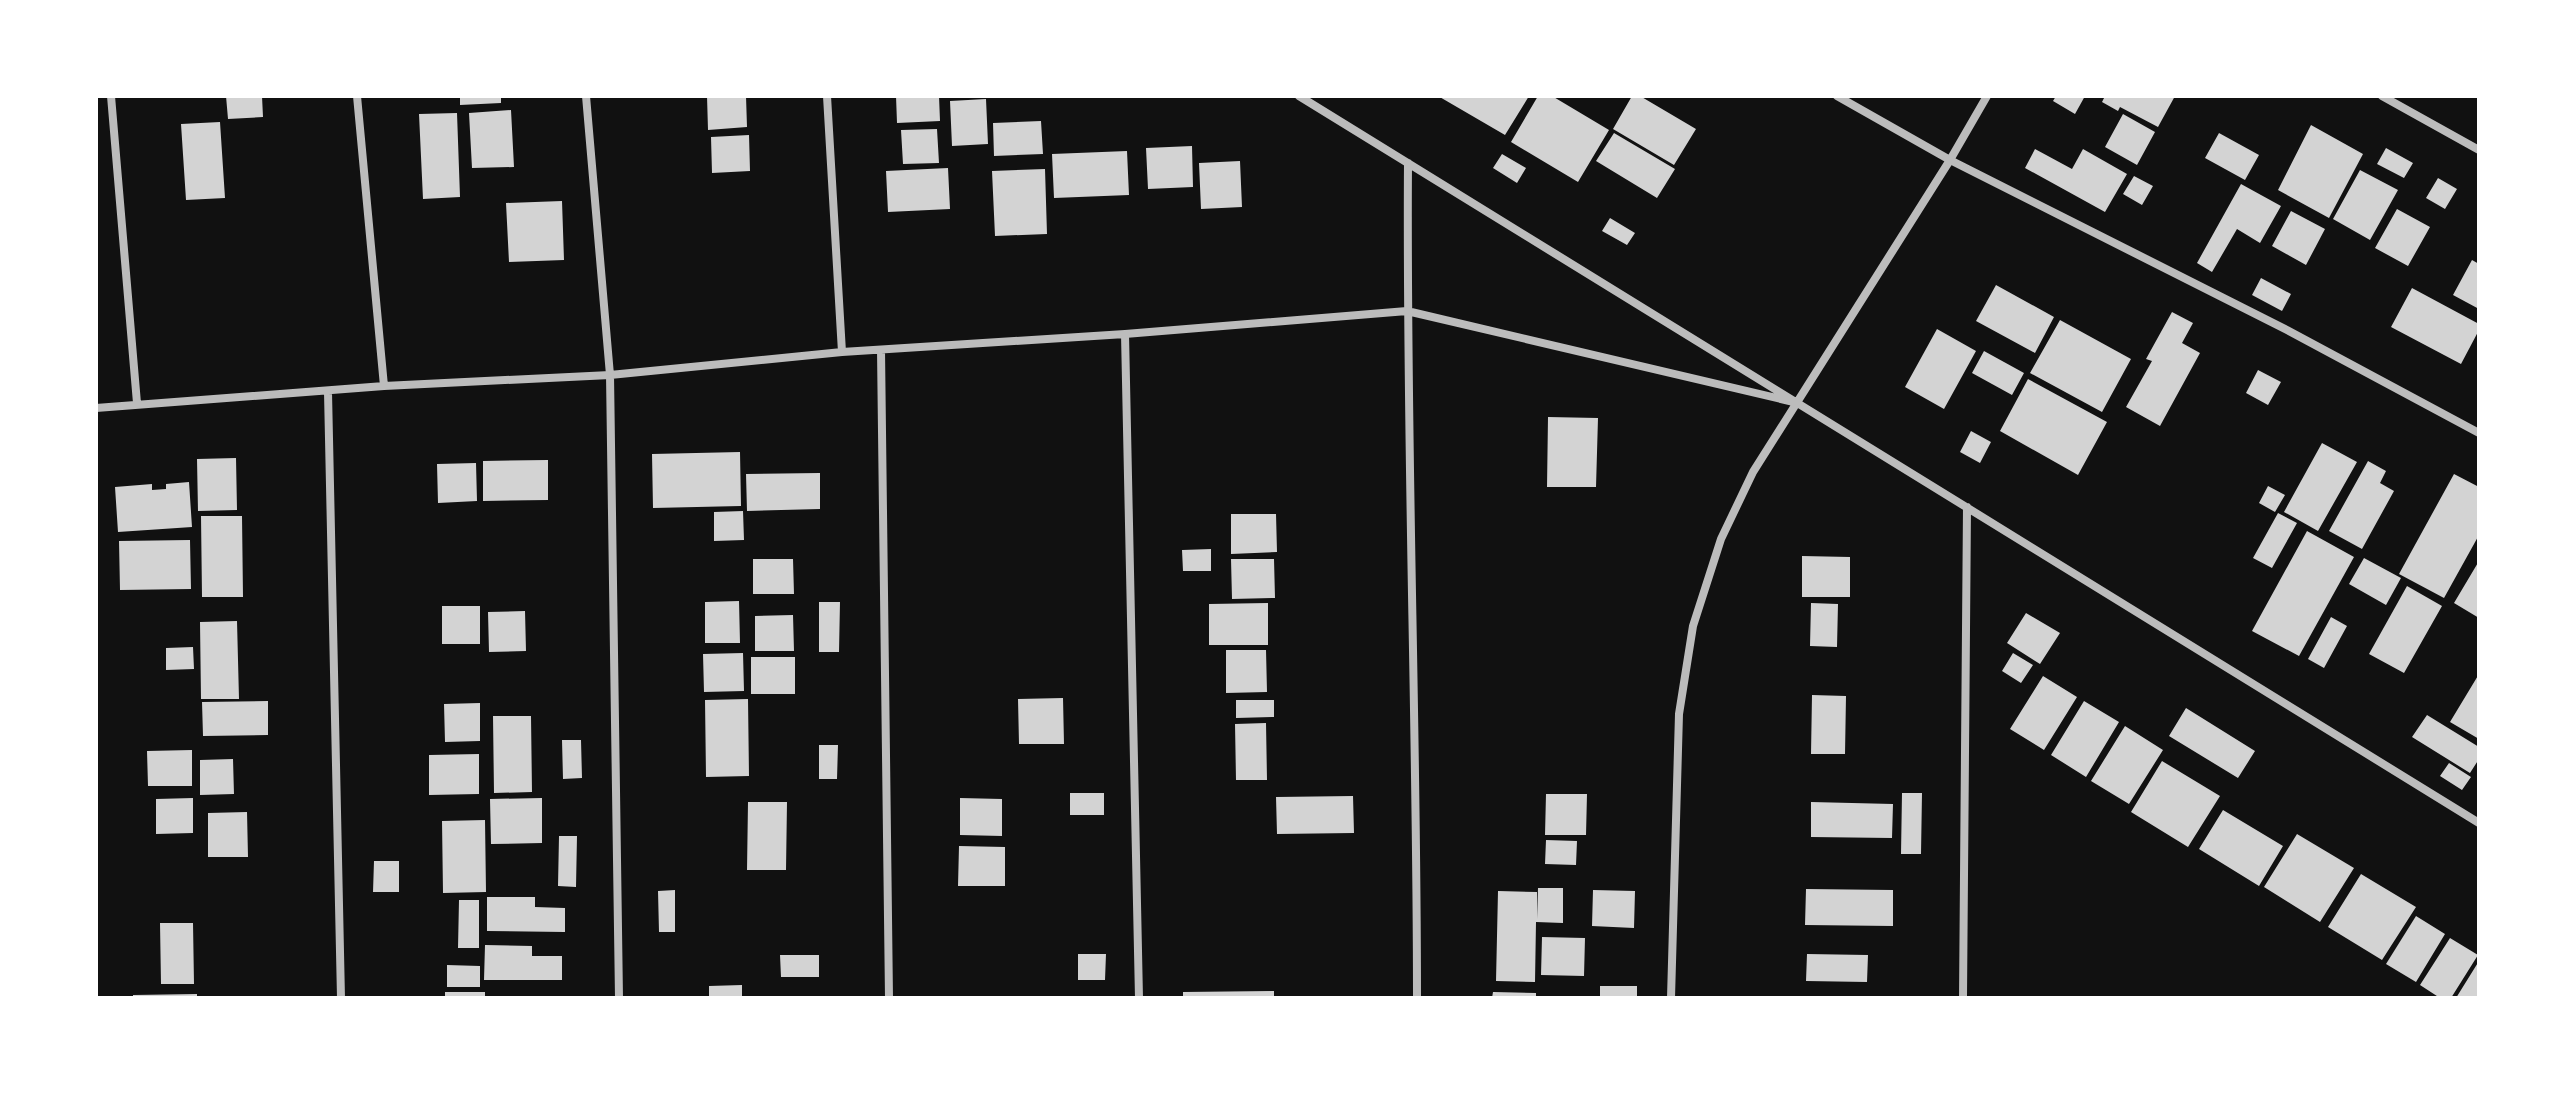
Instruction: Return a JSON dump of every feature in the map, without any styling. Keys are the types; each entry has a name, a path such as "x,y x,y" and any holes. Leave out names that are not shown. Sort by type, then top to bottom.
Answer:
{"street":[{"path":"111,96 137,403"},
{"path":"357,96 384,386"},
{"path":"586,96 610,375 619,998"},
{"path":"827,96 842,352"},
{"path":"1299,96 2478,821"},
{"path":"1837,96 1950,160 2287,330 2479,433"},
{"path":"1671,998 1679,714 1693,626 1721,539 1753,472 1950,160 1987,96"},
{"path":"2382,96 2479,150"},
{"path":"1408,163 1407,311 1417,805 1417,998"},
{"path":"96,408 384,386 610,375 842,352 1125,334 1407,311 1798,403"},
{"path":"1125,334 1139,998"},
{"path":"881,350 889,998"},
{"path":"328,392 341,998"},
{"path":"1963,998 1967,507"}],"building":[{"path":"226,96 262,96 263,117 228,119"},
{"path":"460,96 501,96 501,103 460,105"},
{"path":"707,96 746,96 747,127 708,130"},
{"path":"896,96 939,96 940,121 897,123"},
{"path":"1438,96 1529,96 1505,135"},
{"path":"1538,96 1552,96 1609,130 1578,182 1511,142"},
{"path":"1632,96 1640,96 1696,129 1674,165 1613,129"},
{"path":"2056,96 2085,96 2075,114 2053,101"},
{"path":"2105,96 2175,96 2158,127 2120,107 2118,111 2102,102"},
{"path":"986,99 988,144 952,146 950,101"},
{"path":"511,110 514,167 472,168 469,113"},
{"path":"457,113 460,197 423,199 419,114"},
{"path":"2123,114 2155,132 2137,165 2105,147"},
{"path":"1041,121 1043,154 994,156 993,123"},
{"path":"220,122 225,198 186,200 181,124"},
{"path":"2311,125 2363,154 2329,218 2278,190"},
{"path":"937,129 939,163 903,164 901,130"},
{"path":"1614,133 1675,169 1657,198 1596,161"},
{"path":"2219,133 2259,155 2245,180 2205,158"},
{"path":"749,135 750,171 712,173 711,137"},
{"path":"1192,146 1193,187 1148,189 1146,148"},
{"path":"2386,148 2413,163 2404,178 2377,164"},
{"path":"2035,149 2072,169 2083,149 2127,174 2105,212 2025,168"},
{"path":"1127,151 1129,195 1054,198 1052,154"},
{"path":"1502,154 1526,168 1517,183 1493,168"},
{"path":"1240,161 1242,207 1201,209 1199,163"},
{"path":"948,168 950,209 888,212 886,171"},
{"path":"1045,169 1047,234 995,236 992,171"},
{"path":"2360,170 2398,190 2370,240 2333,219"},
{"path":"2134,176 2153,186 2142,205 2123,194"},
{"path":"2438,178 2457,189 2445,209 2426,198"},
{"path":"2241,184 2281,206 2260,243 2237,229 2212,272 2197,263"},
{"path":"562,201 564,260 509,262 506,203"},
{"path":"2397,209 2430,227 2408,266 2375,248"},
{"path":"2291,211 2325,229 2306,265 2272,246"},
{"path":"1610,218 1635,233 1627,245 1602,231"},
{"path":"2472,260 2479,264 2479,309 2453,295"},
{"path":"2261,278 2291,294 2282,311 2252,295"},
{"path":"1996,285 2054,317 2035,353 1976,321"},
{"path":"2412,288 2479,324 2479,330 2461,364 2391,327"},
{"path":"2172,312 2193,323 2182,343 2200,353 2160,426 2126,407 2152,361 2146,359"},
{"path":"2060,320 2131,359 2102,412 2030,373"},
{"path":"1937,329 1976,351 1944,409 1905,387"},
{"path":"1984,351 2024,373 2012,395 1972,373"},
{"path":"2258,370 2281,382 2268,405 2246,393"},
{"path":"2028,379 2107,422 2078,475 2000,431"},
{"path":"1548,417 1598,418 1596,487 1547,487"},
{"path":"1971,431 1991,442 1980,463 1960,452"},
{"path":"2322,443 2357,462 2318,531 2284,512"},
{"path":"740,452 741,506 653,508 652,454"},
{"path":"236,458 237,510 198,511 197,459"},
{"path":"548,460 548,500 483,501 483,461"},
{"path":"2368,461 2386,471 2380,483 2394,491 2362,549 2329,531"},
{"path":"476,463 477,501 438,503 437,464"},
{"path":"820,473 820,509 747,511 746,474"},
{"path":"2454,474 2479,487 2479,535 2444,598 2399,574"},
{"path":"189,482 192,527 118,532 115,487 152,484 152,490 166,489 166,484"},
{"path":"2268,486 2285,495 2275,512 2259,503"},
{"path":"743,511 744,540 714,541 714,512"},
{"path":"2278,513 2297,523 2272,568 2253,558"},
{"path":"1231,514 1276,514 1277,552 1231,554"},
{"path":"201,516 242,516 243,597 202,597"},
{"path":"2307,531 2354,557 2299,656 2252,631"},
{"path":"190,540 191,589 120,590 119,541"},
{"path":"1211,549 1211,571 1183,571 1182,550"},
{"path":"1802,556 1850,557 1850,597 1802,597"},
{"path":"2364,558 2401,578 2386,605 2349,584"},
{"path":"753,559 793,559 794,594 753,594"},
{"path":"1231,559 1274,559 1275,598 1232,599"},
{"path":"2479,561 2479,618 2454,603"},
{"path":"2407,586 2442,606 2404,673 2369,654"},
{"path":"739,601 740,643 705,643 705,602"},
{"path":"819,602 840,602 839,652 819,652"},
{"path":"1268,603 1268,645 1209,645 1209,604"},
{"path":"1811,603 1838,604 1837,647 1810,646"},
{"path":"442,606 480,606 480,644 442,644"},
{"path":"525,611 526,651 489,652 488,612"},
{"path":"2026,613 2060,633 2040,664 2007,643"},
{"path":"793,615 794,651 755,651 755,616"},
{"path":"2331,617 2347,626 2324,668 2308,659"},
{"path":"237,621 239,699 201,699 200,622"},
{"path":"193,647 194,669 166,670 166,648"},
{"path":"1226,650 1266,650 1267,692 1226,693"},
{"path":"743,653 744,691 704,692 703,654"},
{"path":"2013,653 2033,665 2021,683 2002,671"},
{"path":"751,657 795,657 795,694 751,694"},
{"path":"2479,674 2479,739 2450,722"},
{"path":"2043,676 2077,697 2044,750 2010,729"},
{"path":"1812,695 1846,696 1845,754 1811,754"},
{"path":"1063,698 1064,744 1019,744 1018,699"},
{"path":"748,699 749,776 706,777 705,700"},
{"path":"1236,700 1274,700 1274,717 1236,718"},
{"path":"268,701 268,735 203,736 202,702"},
{"path":"2084,701 2119,722 2086,777 2051,755"},
{"path":"480,703 480,741 445,742 444,704"},
{"path":"2186,708 2255,751 2238,778 2169,736"},
{"path":"2427,715 2479,747 2479,759 2470,773 2412,737"},
{"path":"493,716 531,716 532,792 494,793"},
{"path":"1266,723 1267,780 1236,780 1235,724"},
{"path":"2125,726 2163,750 2129,804 2091,781"},
{"path":"562,740 581,740 582,778 563,779"},
{"path":"819,745 838,745 837,779 819,779"},
{"path":"192,750 192,786 148,786 147,751"},
{"path":"479,754 479,794 429,795 429,755"},
{"path":"233,759 234,794 200,795 200,760"},
{"path":"2162,761 2220,796 2188,847 2131,812"},
{"path":"2449,763 2471,777 2462,790 2440,776"},
{"path":"1070,793 1104,793 1104,815 1070,815"},
{"path":"1902,793 1922,793 1921,854 1901,854"},
{"path":"1546,794 1587,794 1586,835 1545,835"},
{"path":"1353,796 1354,833 1277,834 1276,797"},
{"path":"193,798 193,833 156,834 156,799"},
{"path":"542,798 542,843 491,844 490,799"},
{"path":"960,798 1002,799 1002,836 960,835"},
{"path":"748,802 787,802 786,870 747,870"},
{"path":"1811,802 1893,804 1892,838 1811,837"},
{"path":"2223,810 2283,846 2259,886 2199,849"},
{"path":"247,812 248,857 208,857 208,813"},
{"path":"485,820 486,892 443,893 442,821"},
{"path":"2297,834 2354,868 2320,922 2264,887"},
{"path":"559,836 577,836 576,887 558,886"},
{"path":"1546,840 1577,841 1576,865 1545,864"},
{"path":"959,846 1005,847 1005,886 958,886"},
{"path":"374,861 399,861 399,892 373,892"},
{"path":"2361,874 2416,907 2382,960 2328,927"},
{"path":"1538,888 1563,888 1563,923 1536,922 1535,982 1496,981 1498,891 1537,892 1537,919"},
{"path":"1806,889 1893,890 1893,926 1805,925"},
{"path":"675,890 675,932 659,932 658,891"},
{"path":"1593,890 1635,891 1634,928 1592,926"},
{"path":"487,897 535,897 535,907 565,908 565,932 487,931"},
{"path":"459,900 479,900 479,948 458,948"},
{"path":"2416,916 2445,934 2416,982 2386,964"},
{"path":"160,923 193,923 194,984 161,984"},
{"path":"1542,937 1585,938 1584,976 1541,975"},
{"path":"2450,938 2478,955 2451,998 2440,998 2420,985"},
{"path":"485,945 532,946 532,956 562,956 562,980 484,980"},
{"path":"1078,954 1106,954 1105,980 1078,980"},
{"path":"1807,954 1868,955 1867,982 1806,981"},
{"path":"780,955 819,955 819,977 781,977"},
{"path":"2479,961 2477,998 2456,998"},
{"path":"447,965 480,966 480,987 447,987"},
{"path":"742,985 742,998 709,998 709,986"},
{"path":"1600,986 1637,986 1637,998 1600,998"},
{"path":"1274,991 1274,998 1183,998 1183,992"},
{"path":"445,992 485,992 485,998 445,998"},
{"path":"1493,992 1536,993 1536,998 1492,998"},
{"path":"197,994 197,998 133,998 133,995"}]}
